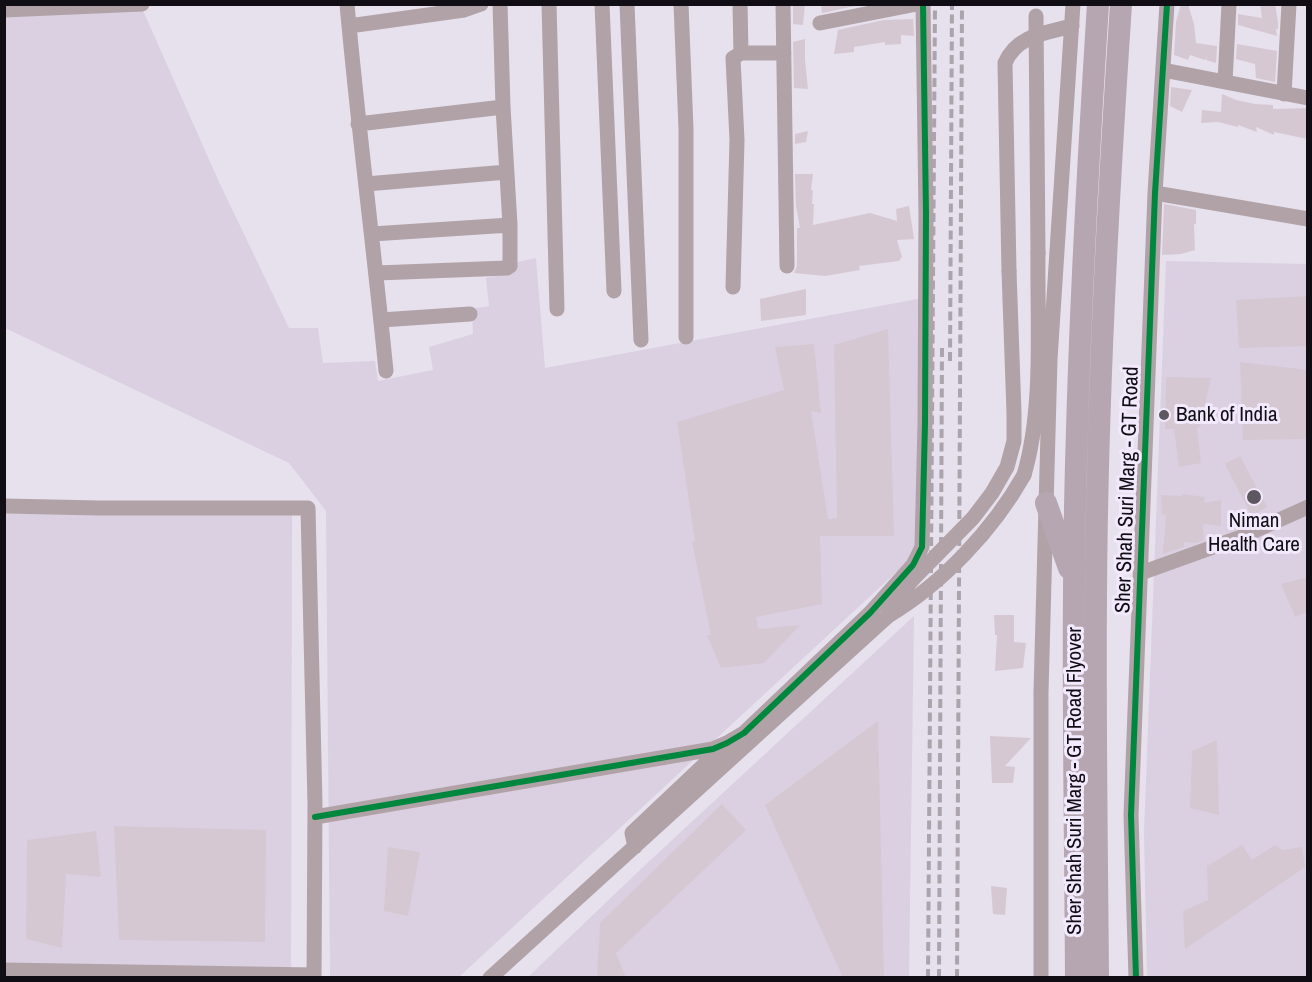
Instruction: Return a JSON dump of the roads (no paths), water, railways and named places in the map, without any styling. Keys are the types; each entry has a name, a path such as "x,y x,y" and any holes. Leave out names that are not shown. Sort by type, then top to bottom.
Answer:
{"highway":[{"path":"1074,584 1083,264 1098,4"},
{"name":"Sher Shah Suri Marg - GT Road","path":"1098,978 1096,595 1099,454 1106,265 1120,4"},
{"path":"1046,502 1074,584"},
{"name":"Sher Shah Suri Marg - GT Road Flyover","path":"1074,584 1076,978"}],"street":[{"path":"4,10 142,4"},
{"path":"347,4 386,371"},
{"path":"349,26 464,10 482,4"},
{"path":"376,273 507,268 510,264 501,4"},
{"path":"549,4 557,309"},
{"path":"602,4 614,291"},
{"path":"627,4 641,340"},
{"path":"681,4 686,129 686,337"},
{"path":"740,4 741,53"},
{"path":"783,4 787,266"},
{"path":"820,23 918,4"},
{"path":"315,817 713,749 728,743 744,733 870,613 913,565 922,547 925,423 926,226 923,4"},
{"path":"490,978 887,617 923,593 969,548 1010,500 1024,475 1032,448 1036,410 1038,253 1036,4"},
{"path":"1041,978 1041,692 1050,359 1073,4"},
{"name":"Sher Shah Suri Marg - GT Road","path":"1136,978 1131,814 1155,193 1167,4"},
{"path":"1225,82 1229,4"},
{"path":"1284,94 1289,4"},
{"path":"887,617 900,594 914,578 973,519 992,493 1006,467 1014,441 1014,413 1005,63 1010,52 1024,40 1072,26"},
{"path":"733,287 737,140 733,63 736,55 741,53 784,52"},
{"path":"1163,70 1308,99"},
{"path":"358,124 503,107"},
{"path":"366,184 507,172"},
{"path":"1155,193 1308,219"},
{"path":"372,234 510,225"},
{"path":"381,320 470,314"},
{"path":"4,506 308,508 315,817 314,976 4,970"},
{"path":"1141,573 1241,537 1308,507"},
{"path":"635,847 632,833 728,743"}],"railway":[{"path":"928,978 935,4"},
{"path":"950,361 952,4"},
{"path":"957,978 962,4"},
{"path":"939,978 942,348"}],"place":[{"name":"Bank of India","path":"1164,415"},
{"name":"Niman Health Care","path":"1254,497"}]}
